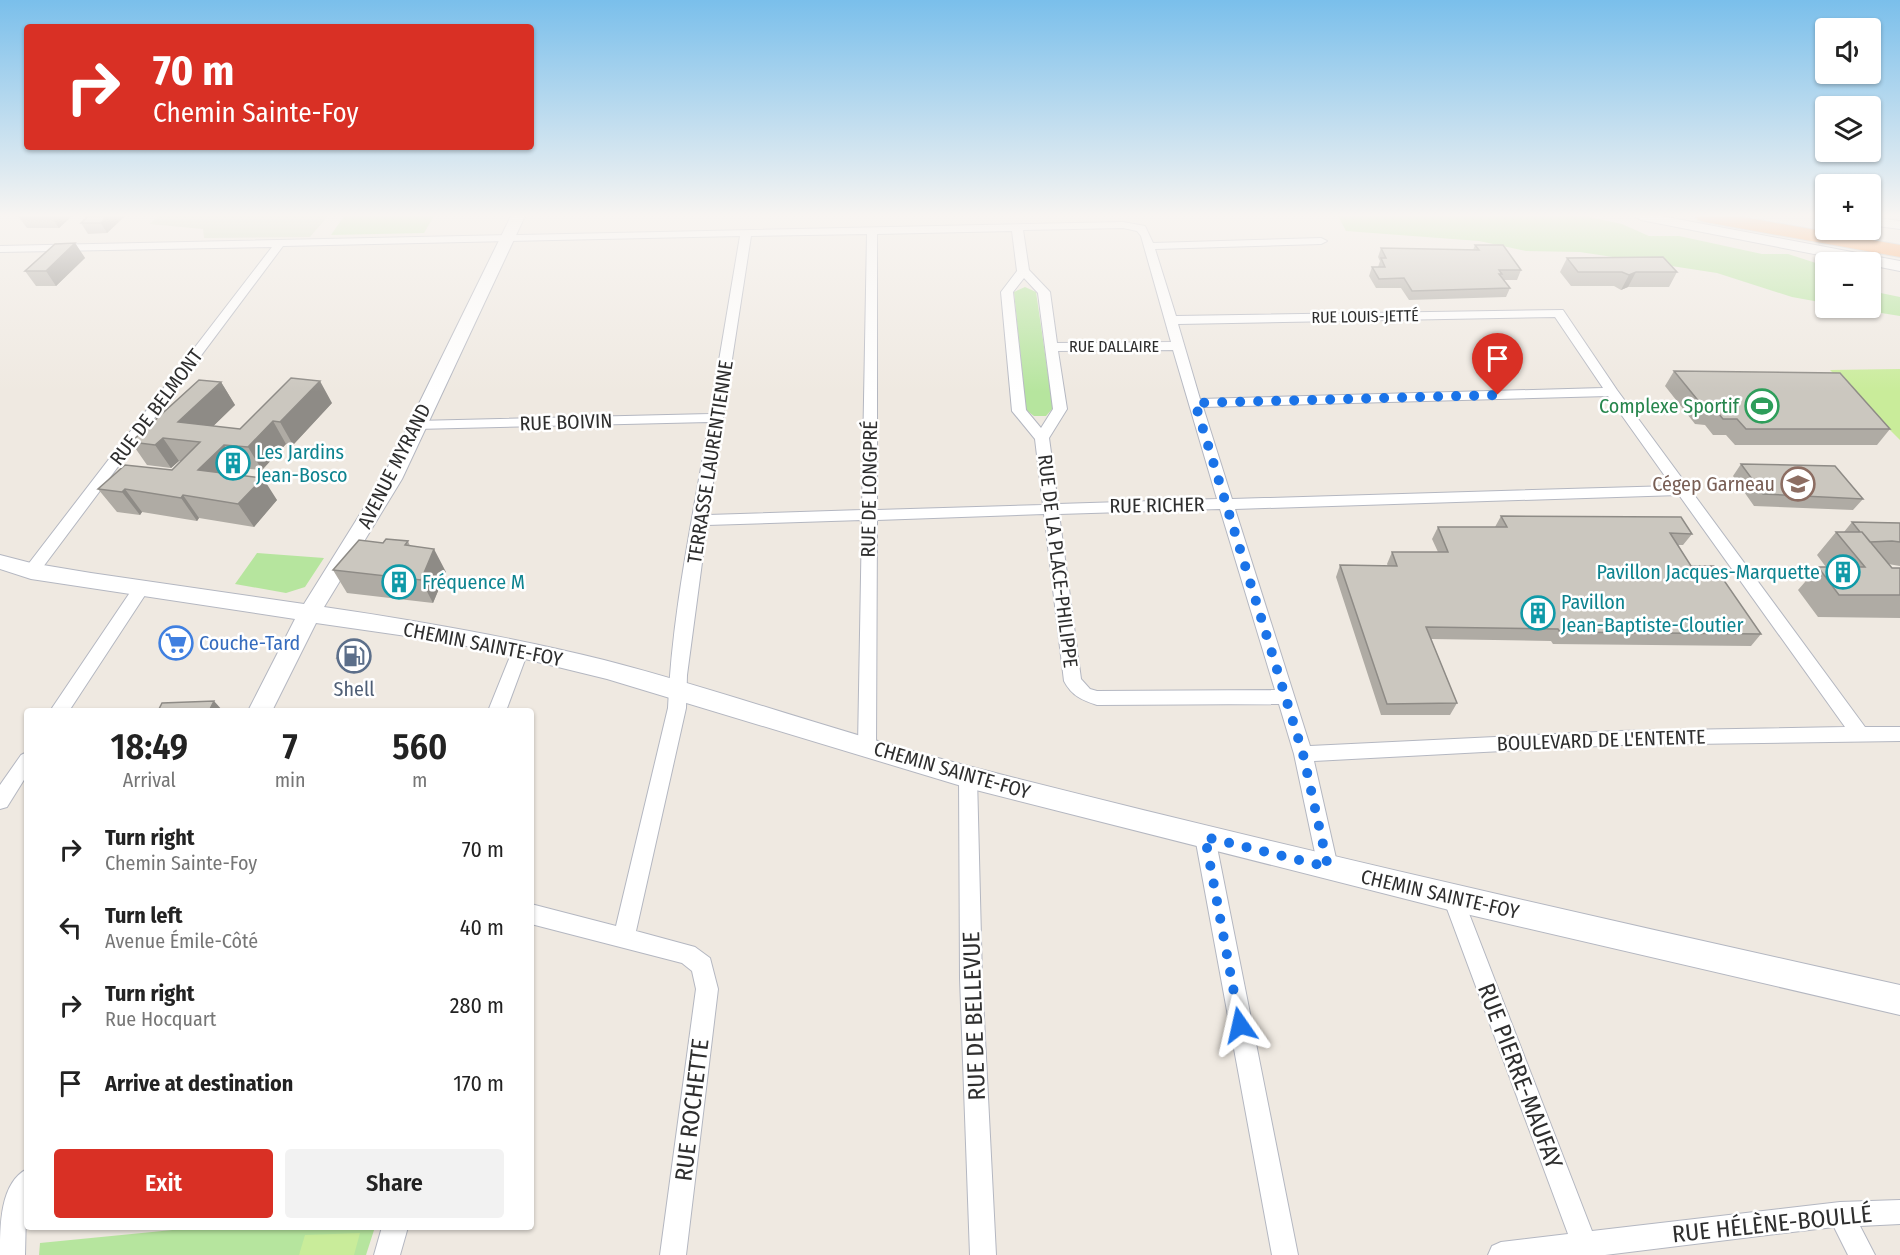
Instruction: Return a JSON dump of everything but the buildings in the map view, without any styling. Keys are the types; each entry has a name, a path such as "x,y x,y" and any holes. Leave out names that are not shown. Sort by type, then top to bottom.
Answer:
{"main road":[{"name":"AVENUE MYRAND","path":"262,708 309,614 392,479 489,275"},
{"name":"CHEMIN SAINTE-FOY","path":"0,562 31,571 448,634 521,649 607,670 968,777 1453,898 1898,1002"},
{"path":"8,1255 5,1216 24,1190"}],"street":[{"name":"RUE DE BELMONT","path":"31,571 256,275"},
{"name":"TERRASSE LAURENTIENNE","path":"678,691 689,586 740,275"},
{"name":"RUE DE LONGPRÉ","path":"867,746 872,275"},
{"name":"RUE DE LA PLACE-PHILIPPE","path":"1020,275 1007,292 1019,411 1042,438 1073,681 1084,694 1097,698 1285,697"},
{"name":"RUE DE LA PLACE-PHILIPPE","path":"1027,275 1044,292 1060,409 1042,438"},
{"path":"1157,275 1303,754 1328,867"},
{"name":"RUE LOUIS-JETTÉ","path":"1171,320 1558,313 1612,392"},
{"name":"RUE DALLAIRE","path":"1051,347 1178,346"},
{"path":"1195,403 1612,392 1859,733"},
{"name":"RUE BOIVIN","path":"416,425 717,418"},
{"name":"RUE RICHER","path":"701,520 1684,490"},
{"path":"61,708 141,589"},
{"path":"498,708 521,649"},
{"path":"534,915 624,938 677,708 678,691"},
{"name":"BOULEVARD DE L'ENTENTE","path":"1303,754 1618,738 1900,734"},
{"path":"0,801 24,765"},
{"name":"RUE DE BELLEVUE","path":"968,777 971,978 983,1255"},
{"path":"1205,837 1285,1255"},
{"name":"RUE PIERRE-MAUFAY","path":"1453,898 1586,1250"},
{"name":"RUE ROCHETTE","path":"624,938 688,954 702,965 707,989 673,1255"},
{"name":"RUE HÉLÈNE-BOULLÉ","path":"1501,1255 1586,1250 1840,1214 1900,1212"},
{"path":"1840,1214 1862,1255"},
{"path":"387,1255 394,1230"}],"green space":[{"path":"1722,275 1815,275 1815,301 1792,297"},
{"path":"1025,287 1036,292 1053,408 1046,416 1034,416 1026,410 1014,292"},
{"path":"1881,293 1900,297 1900,316 1881,313"},
{"path":"1900,369 1900,440 1830,370"},
{"path":"257,553 324,558 305,587 286,593 235,584"},
{"path":"172,1230 374,1230 366,1255 39,1255 40,1243"},
{"path":"360,1233 354,1255 299,1255 305,1235"}],"place":[{"name":"Complexe Sportif","path":"1762,406"},
{"name":"Les Jardins Jean-Bosco","path":"233,463"},
{"name":"Cégep Garneau","path":"1798,484"},
{"name":"Pavillon Jacques-Marquette","path":"1843,572"},
{"name":"Fréquence M","path":"399,582"},
{"name":"Pavillon Jean-Baptiste-Cloutier","path":"1538,613"},
{"name":"Couche-Tard","path":"176,643"},
{"name":"Shell","path":"354,656"}],"route":[{"path":"1240,1025 1205,837 1328,867 1303,754 1195,403 1498,395"}]}
